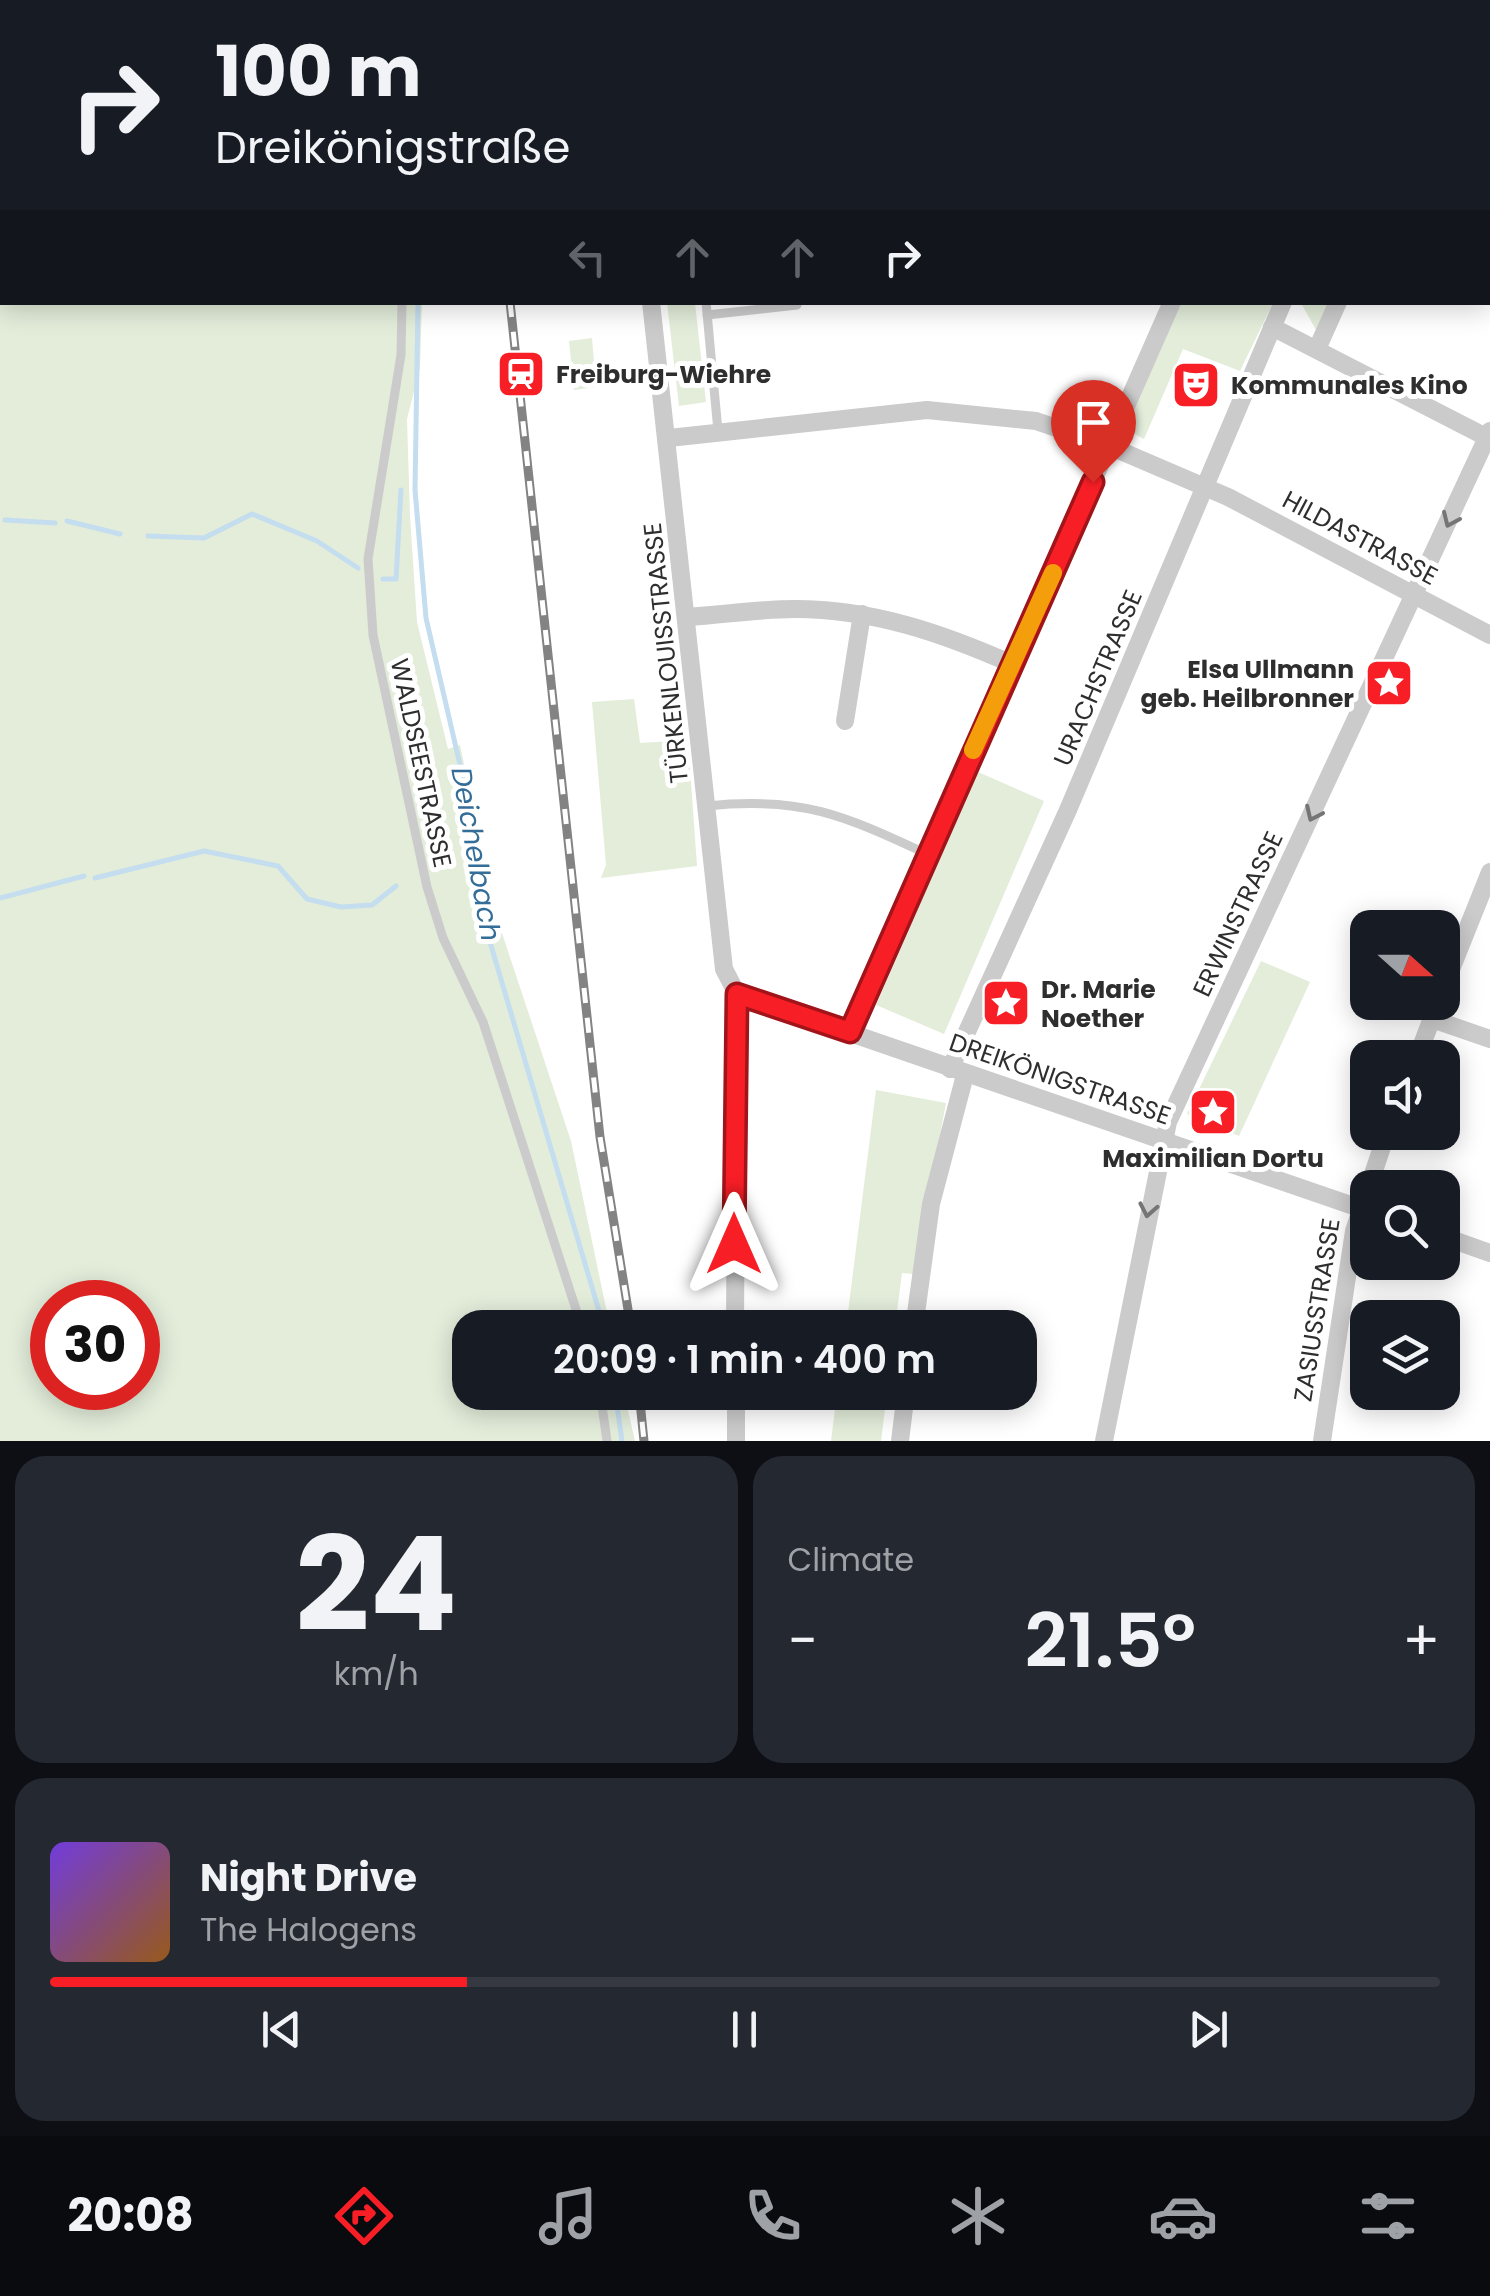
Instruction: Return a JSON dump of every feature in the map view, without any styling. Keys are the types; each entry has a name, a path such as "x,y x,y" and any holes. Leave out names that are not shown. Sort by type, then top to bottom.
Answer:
{"street":[{"name":"TÜRKENLOUISSTRASSE","path":"651,305 724,969 737,994 735,1310"},
{"path":"850,1032 1171,305"},
{"name":"URACHSTRASSE","path":"917,1310 932,1204 958,1072 1282,305"},
{"path":"1316,349 1337,305"},
{"path":"1272,327 1489,436"},
{"name":"HILDASTRASSE","path":"668,438 928,410 1036,421 1109,446 1205,488 1490,635"},
{"name":"ERWINSTRASSE","path":"1104,1441 1162,1140 1489,436"},
{"path":"687,617 796,609 862,614 926,630 1012,664"},
{"path":"845,721 862,614"},
{"path":"1460,947 1490,872"},
{"name":"DREIKÖNIGSTRASSE","path":"737,994 1350,1205"},
{"path":"1453,1020 1490,1038"},
{"path":"1460,1242 1490,1252"},
{"name":"ZASIUSSTRASSE","path":"1322,1441 1351,1280"},
{"path":"736,1410 736,1441"},
{"path":"900,1441 904,1410"}],"lane":[{"name":"WALDSEESTRASSE","path":"402,305 401,355 368,559 374,635 427,887 443,938 483,1022 576,1310"},
{"path":"706,305 718,431"},
{"path":"707,314 797,305"},
{"path":"707,806 764,800 826,810 928,854"},
{"path":"602,1410 606,1441"}],"green space":[{"path":"0,305 422,305 420,368 407,419 417,622 448,749 460,745 497,918 571,1141 606,1310 452,1310 452,1410 628,1410 635,1441 0,1441"},
{"path":"667,305 695,305 706,402 679,406"},
{"path":"1175,305 1272,305 1240,371 1183,349 1144,439 1123,428"},
{"path":"1302,305 1331,305 1316,330"},
{"path":"592,338 596,387 574,390 569,341"},
{"path":"634,699 640,743 688,740 697,866 601,878 606,865 592,702"},
{"path":"978,772 1044,801 944,1034 876,1005"},
{"path":"1261,961 1310,982 1239,1136 1187,1114"},
{"path":"876,1090 946,1103 914,1274 902,1273 897,1310 848,1310"},
{"path":"835,1410 885,1410 881,1441 831,1441"}],"waterway":[{"name":"Deichelbach","path":"418,305 415,490 426,618 464,782 482,915 599,1310"},
{"path":"383,579 396,579 401,490"},
{"path":"148,536 204,538 252,514 317,541 358,568"},
{"path":"5,520 55,523"},
{"path":"67,521 120,534"},
{"path":"95,878 204,851 278,866 307,899 341,907 372,905 396,886"},
{"path":"0,898 84,876"},
{"name":"Deichelbach","path":"618,1410 622,1441"}],"railway":[{"path":"510,305 600,1137 628,1310"},
{"path":"641,1410 644,1441"}],"slow traffic":[{"path":"973,750 1053,573"}],"place":[{"name":"Freiburg-Wiehre","path":"521,374"},
{"name":"Kommunales Kino","path":"1196,385"},
{"name":"Elsa Ullmann geb. Heilbronner","path":"1389,683"},
{"name":"Dr. Marie Noether","path":"1006,1003"},
{"name":"Maximilian Dortu","path":"1213,1112"}],"route":[{"path":"734,1244 737,994 850,1032 1093,482"}]}
